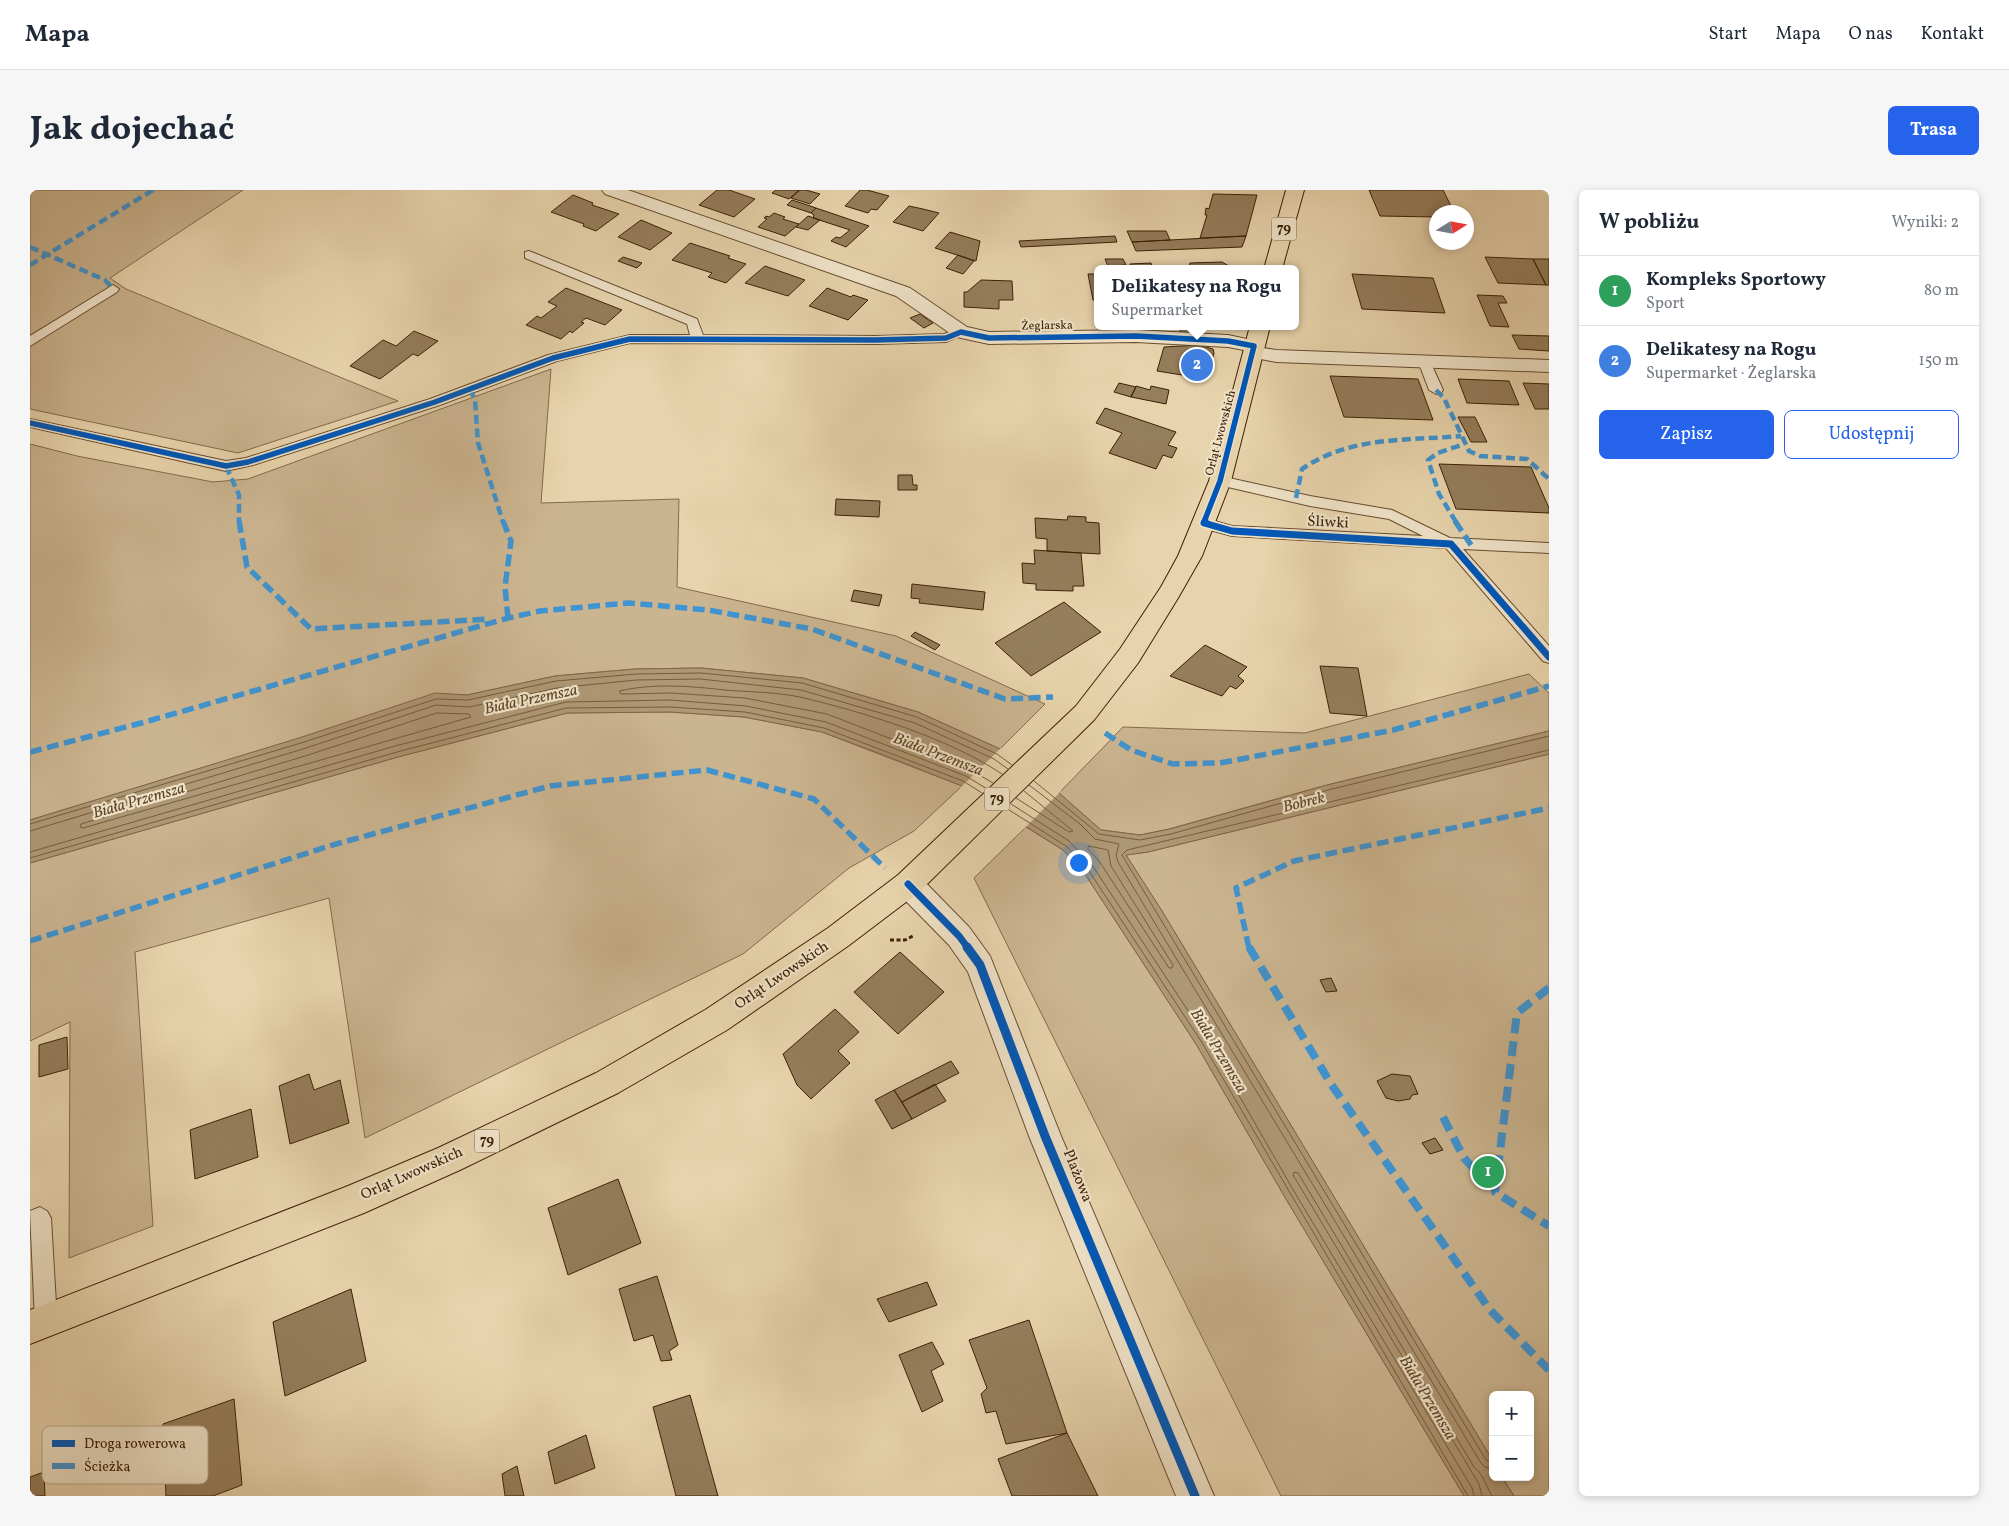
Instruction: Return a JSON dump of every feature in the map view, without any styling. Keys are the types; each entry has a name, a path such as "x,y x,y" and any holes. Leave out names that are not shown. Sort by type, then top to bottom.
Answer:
{"main road":[{"name":"79","path":"1274,265 1295,190"},
{"name":"Orląt Lwowskich","path":"38,1324 352,1201 449,1159 598,1087 716,1020 838,937 908,884 1085,713 1139,640 1190,556 1204,524 1220,481 1256,342"}],"street":[{"name":"Żeglarska","path":"611,190 903,292 961,332 989,338 1136,336 1256,342"},
{"path":"1256,342 1276,356 1549,366"},
{"name":"Plażowa","path":"908,884 959,936 980,965 1045,1136 1195,1496"}],"lane":[{"path":"529,255 693,322 697,338"},
{"path":"30,342 113,288"},
{"path":"30,423 226,466 248,462 435,402 553,358 630,339 876,340 946,338 961,332"},
{"path":"1424,361 1436,390"},
{"path":"1220,481 1310,501 1392,515 1451,544 1549,657"},
{"name":"Śliwki","path":"1204,524 1232,531 1549,548"},
{"path":"30,1222 40,1218 38,1324"}],"shaded area":[{"path":"30,190 243,190 110,278 126,289 398,401 238,453 30,409"},
{"path":"551,369 541,503 679,499 677,587 896,636 1045,704 1000,749 918,712 803,678 701,668 635,669 555,676 467,695 435,694 300,738 30,820 30,444 77,456 213,482 248,479"},
{"path":"1529,674 1549,693 1549,731 1327,785 1169,829 1140,835 1101,830 1059,793 1123,727 1305,733"},
{"path":"670,712 744,717 822,732 962,786 914,831 849,868 743,954 365,1138 329,898 135,952 153,1226 69,1258 70,1022 30,1041 30,863 398,757 567,713"},
{"path":"1549,754 1549,1496 1514,1496 1505,1481 1534,1481 1534,1391 1489,1391 1489,1454 1162,911 1126,855 1148,852"},
{"path":"1026,827 1063,850 1083,871 1196,1044 1286,1199 1464,1496 1281,1496 974,878"}],"water":[{"path":"701,668 803,678 918,712 1000,749 1059,793 1101,830 1140,835 1170,829 1327,785 1549,731 1549,754 1148,852 1126,855 1162,911 1489,1454 1489,1481 1505,1481 1514,1496 1464,1496 1286,1199 1196,1044 1083,871 1063,850 962,786 822,732 744,717 670,712 567,713 398,757 30,863 30,820 299,738 435,693 467,695 555,676 635,669"}],"pier":[{"path":"1001,748 1061,791 1024,829 960,788"}],"building":[{"path":"717,190 729,190 755,199 734,217 699,205"},
{"path":"776,190 799,190 789,199 772,193"},
{"path":"800,190 820,194 810,204 791,198"},
{"path":"860,190 889,196 877,210 871,209 868,213 845,206"},
{"path":"1369,190 1443,190 1450,205 1429,205 1429,217 1380,216"},
{"path":"1213,194 1257,195 1246,236 1200,238 1207,215 1205,215 1206,208 1209,209"},
{"path":"573,195 593,203 592,205 619,214 596,231 583,226 584,224 551,212"},
{"path":"792,200 816,208 811,213 787,205"},
{"path":"909,206 939,213 923,231 893,222"},
{"path":"816,208 869,226 846,247 831,241 836,237 840,238 850,230 813,218 814,215 811,213"},
{"path":"774,213 785,217 783,219 799,224 785,236 758,227 767,219 764,218 766,216 769,217"},
{"path":"808,216 820,220 808,230 796,227"},
{"path":"641,220 672,233 650,250 618,237"},
{"path":"1127,231 1166,231 1170,240 1132,242"},
{"path":"950,232 980,241 976,261 935,248"},
{"path":"1115,236 1117,242 1021,247 1019,241"},
{"path":"1246,236 1242,247 1136,251 1132,242"},
{"path":"690,243 730,256 728,258 746,264 726,283 708,277 712,273 672,260"},
{"path":"958,255 974,261 963,274 946,268"},
{"path":"623,257 642,263 637,268 618,261"},
{"path":"1485,257 1533,259 1546,285 1498,283"},
{"path":"1105,259 1123,259 1126,265 1108,265"},
{"path":"1533,259 1549,259 1549,285 1546,285"},
{"path":"1222,262 1227,265 1189,265 1190,263"},
{"path":"1151,263 1152,265 1130,265"},
{"path":"765,266 805,280 788,296 745,283"},
{"path":"1088,274 1094,274 1093,300"},
{"path":"1352,274 1433,278 1445,313 1362,309"},
{"path":"981,280 1012,281 1013,300 999,300 999,309 964,307 964,292 967,292"},
{"path":"566,288 622,310 605,325 586,318 581,322 584,323 561,339 526,325 537,316 541,318 557,306 548,302"},
{"path":"827,288 851,297 853,295 868,300 848,320 809,306"},
{"path":"1477,295 1503,296 1507,303 1498,303 1509,327 1490,326"},
{"path":"920,314 933,323 924,328 910,318"},
{"path":"1180,330 1200,330 1200,333 1181,333"},
{"path":"414,331 438,341 418,356 413,354 380,379 350,366 383,340 396,346"},
{"path":"1512,335 1549,336 1549,351 1519,349"},
{"path":"1199,345 1213,349 1214,353 1207,379 1157,371 1164,347"},
{"path":"1330,376 1418,379 1433,420 1344,417"},
{"path":"1458,379 1509,381 1519,405 1467,403"},
{"path":"1119,383 1136,387 1131,397 1114,392"},
{"path":"1523,383 1549,384 1549,409 1535,409"},
{"path":"1136,386 1150,390 1151,386 1169,390 1166,404 1131,397"},
{"path":"1105,408 1176,432 1168,445 1177,448 1172,458 1163,455 1156,469 1109,453 1122,433 1096,423"},
{"path":"1458,417 1475,417 1487,442 1471,442"},
{"path":"1439,464 1531,467 1549,508 1549,513 1456,509"},
{"path":"898,475 912,475 913,485 917,485 917,490 898,490"},
{"path":"836,499 880,501 879,517 835,515"},
{"path":"1068,516 1086,517 1086,522 1099,523 1100,554 1047,551 1047,539 1036,538 1035,518 1067,520"},
{"path":"1034,550 1081,553 1084,586 1073,586 1073,591 1036,590 1036,584 1023,583 1022,563 1035,564"},
{"path":"912,584 985,592 983,610 919,603 920,599 911,598"},
{"path":"854,590 882,595 879,606 851,601"},
{"path":"1064,602 1101,632 1031,676 995,643"},
{"path":"915,632 940,645 935,650 911,636"},
{"path":"1205,645 1247,667 1238,676 1244,681 1236,689 1230,686 1222,696 1170,676"},
{"path":"1320,666 1358,668 1367,716 1330,713"},
{"path":"900,952 944,992 898,1034 854,992"},
{"path":"1331,978 1337,991 1326,992 1320,980"},
{"path":"835,1009 859,1032 838,1051 850,1063 811,1099 797,1085 783,1054"},
{"path":"67,1037 68,1069 39,1077 39,1045"},
{"path":"951,1061 959,1073 902,1102 894,1090"},
{"path":"309,1074 314,1090 340,1080 349,1123 290,1144 279,1086"},
{"path":"1392,1074 1410,1076 1418,1094 1412,1095 1410,1099 1398,1101 1386,1098 1377,1081"},
{"path":"935,1084 946,1101 912,1119 902,1102"},
{"path":"894,1090 912,1119 892,1129 875,1100"},
{"path":"251,1109 258,1157 195,1179 190,1130"},
{"path":"1435,1138 1443,1150 1430,1154 1422,1143"},
{"path":"618,1179 641,1243 568,1275 548,1208"},
{"path":"657,1276 678,1345 669,1351 672,1360 661,1361 653,1335 634,1341 619,1289"},
{"path":"927,1282 937,1305 889,1322 877,1299"},
{"path":"351,1289 366,1361 285,1396 273,1322"},
{"path":"1029,1320 1067,1433 1006,1444 996,1411 986,1413 981,1394 987,1388 969,1340"},
{"path":"932,1342 944,1364 931,1371 943,1401 922,1412 899,1355"},
{"path":"690,1395 718,1496 676,1496 653,1407"},
{"path":"234,1399 242,1485 213,1496 166,1496 166,1484 208,1484 208,1426 163,1426 163,1424"},
{"path":"1067,1433 1098,1496 1012,1496 998,1459"},
{"path":"586,1435 595,1468 555,1484 548,1452"},
{"path":"517,1466 524,1496 505,1496 502,1474"},
{"path":"42,1473 45,1496 30,1496 30,1477"}],"marked path":[{"path":"30,265 153,190"},
{"path":"30,247 105,280 113,289"},
{"path":"470,389 475,400 478,443 497,506 511,541 505,587 508,618"},
{"path":"1436,390 1444,398 1469,451 1480,456 1527,459 1549,479"},
{"path":"1296,498 1302,469 1319,457 1337,450 1357,444 1378,441 1461,436"},
{"path":"1464,444 1438,453 1428,460 1439,494 1471,545"},
{"path":"226,466 239,495 239,527 247,567 311,629 490,619"},
{"path":"30,752 145,722 508,618 540,611 629,603 708,610 812,629 1005,699 1053,697"},
{"path":"1105,733 1131,750 1173,764 1220,763 1393,730 1549,686"},
{"path":"30,941 336,844 550,786 707,770 814,799 885,868"},
{"path":"1549,808 1294,861 1236,888 1250,951 1331,1084 1490,1310 1549,1370"},
{"path":"1549,988 1517,1013 1495,1192 1549,1226"},
{"path":"1443,1117 1458,1149 1470,1167 1495,1192"}],"cycle path":[{"path":"30,423 226,466 248,462 435,402 553,358 630,339 876,340 946,338 961,332 989,338 1136,336 1228,341 1254,346 1220,481 1204,523 1232,531 1451,544 1549,657"},
{"path":"908,884 959,936 980,965 1045,1136 1195,1496"}],"place":[{"name":"Delikatesy na Rogu","path":"1197,365"},
{"name":"Kompleks Sportowy","path":"1488,1172"}],"water label":[{"name":"Biała Przemsza","path":"531,700"},
{"name":"Biała Przemsza","path":"938,755"},
{"name":"Biała Przemsza","path":"139,801"},
{"name":"Bobrek","path":"1304,803"},
{"name":"Biała Przemsza","path":"1218,1051"},
{"name":"Biała Przemsza","path":"1427,1398"}]}
